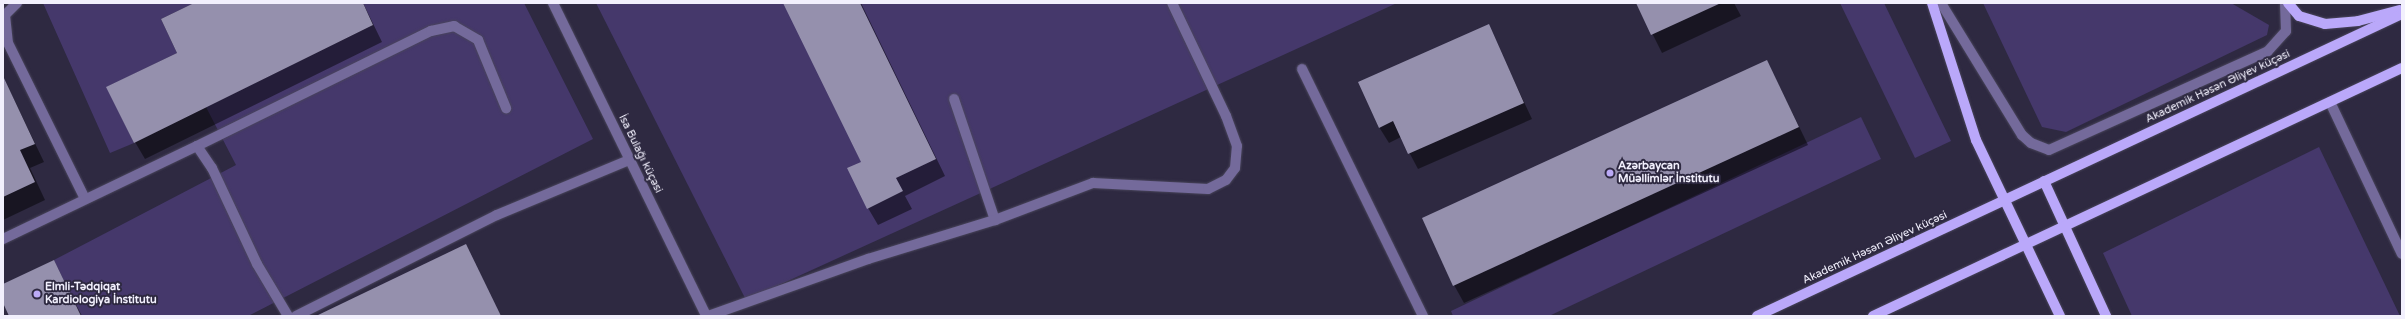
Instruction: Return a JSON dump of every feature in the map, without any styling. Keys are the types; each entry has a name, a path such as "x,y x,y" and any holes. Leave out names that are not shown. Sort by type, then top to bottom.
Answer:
{"main road":[{"path":"1932,3 1976,140 2060,316"},
{"path":"2286,3 2300,16 2326,24 2358,21 2402,9"},
{"name":"Akademik Həsən Əliyev küçəsi","path":"1757,316 2402,14"},
{"path":"1873,316 2402,68"},
{"path":"2044,182 2106,316"}],"street":[{"path":"17,3 4,15 8,43 25,84 85,199"},
{"name":"İsa Bulağı küçəsi","path":"553,3 707,316"},
{"path":"707,316 868,258 995,220 1093,183 1208,190 1226,180 1235,168 1237,146 1226,116 1172,3"},
{"path":"1941,3 2022,135 2031,143 2049,150 2268,51 2286,31 2286,3"},
{"path":"3,239 431,31 454,26 478,40 506,108"},
{"path":"1302,69 1423,316"},
{"path":"954,100 995,220"},
{"path":"2330,102 2402,254"},
{"path":"197,146 212,168 257,264 288,316"},
{"path":"296,316 496,215 629,160"}],"shaded area":[{"path":"43,3 194,3 161,19 177,53 107,87 134,143 110,153"},
{"path":"363,3 524,3 593,139 248,316 81,316 54,260 236,165 206,107 373,25"},
{"path":"596,3 1397,3 746,300"},
{"path":"1840,3 1884,3 1951,141 1915,158"},
{"path":"1983,3 2231,3 2269,25 2267,35 2066,132 2042,127"},
{"path":"1861,117 1881,159 1549,316 1453,316 1451,311"},
{"path":"2319,147 2400,316 2132,316 2103,253"}],"building":[{"path":"194,3 363,3 373,25 134,143 106,87 177,53 161,19"},
{"path":"783,3 860,3 936,159 896,178 903,191 867,209 847,168 861,162"},
{"path":"1636,3 1721,3 1651,35"},
{"path":"1489,24 1524,103 1408,154 1393,121 1379,128 1358,82"},
{"name":"Azərbaycan Müəllimlər İnstitutu","path":"1767,60 1799,127 1453,286 1422,218"},
{"path":"3,76 35,144 20,150 35,182 3,197"},
{"path":"466,244 501,316 316,316"},
{"name":"Elmli-Tədqiqat Kardiologiya İnstitutu","path":"54,260 81,316 9,316 3,303 3,284"}],"place":[{"name":"Azərbaycan Müəllimlər İnstitutu","path":"1610,173"},
{"name":"Elmli-Tədqiqat Kardiologiya İnstitutu","path":"37,294"}]}
